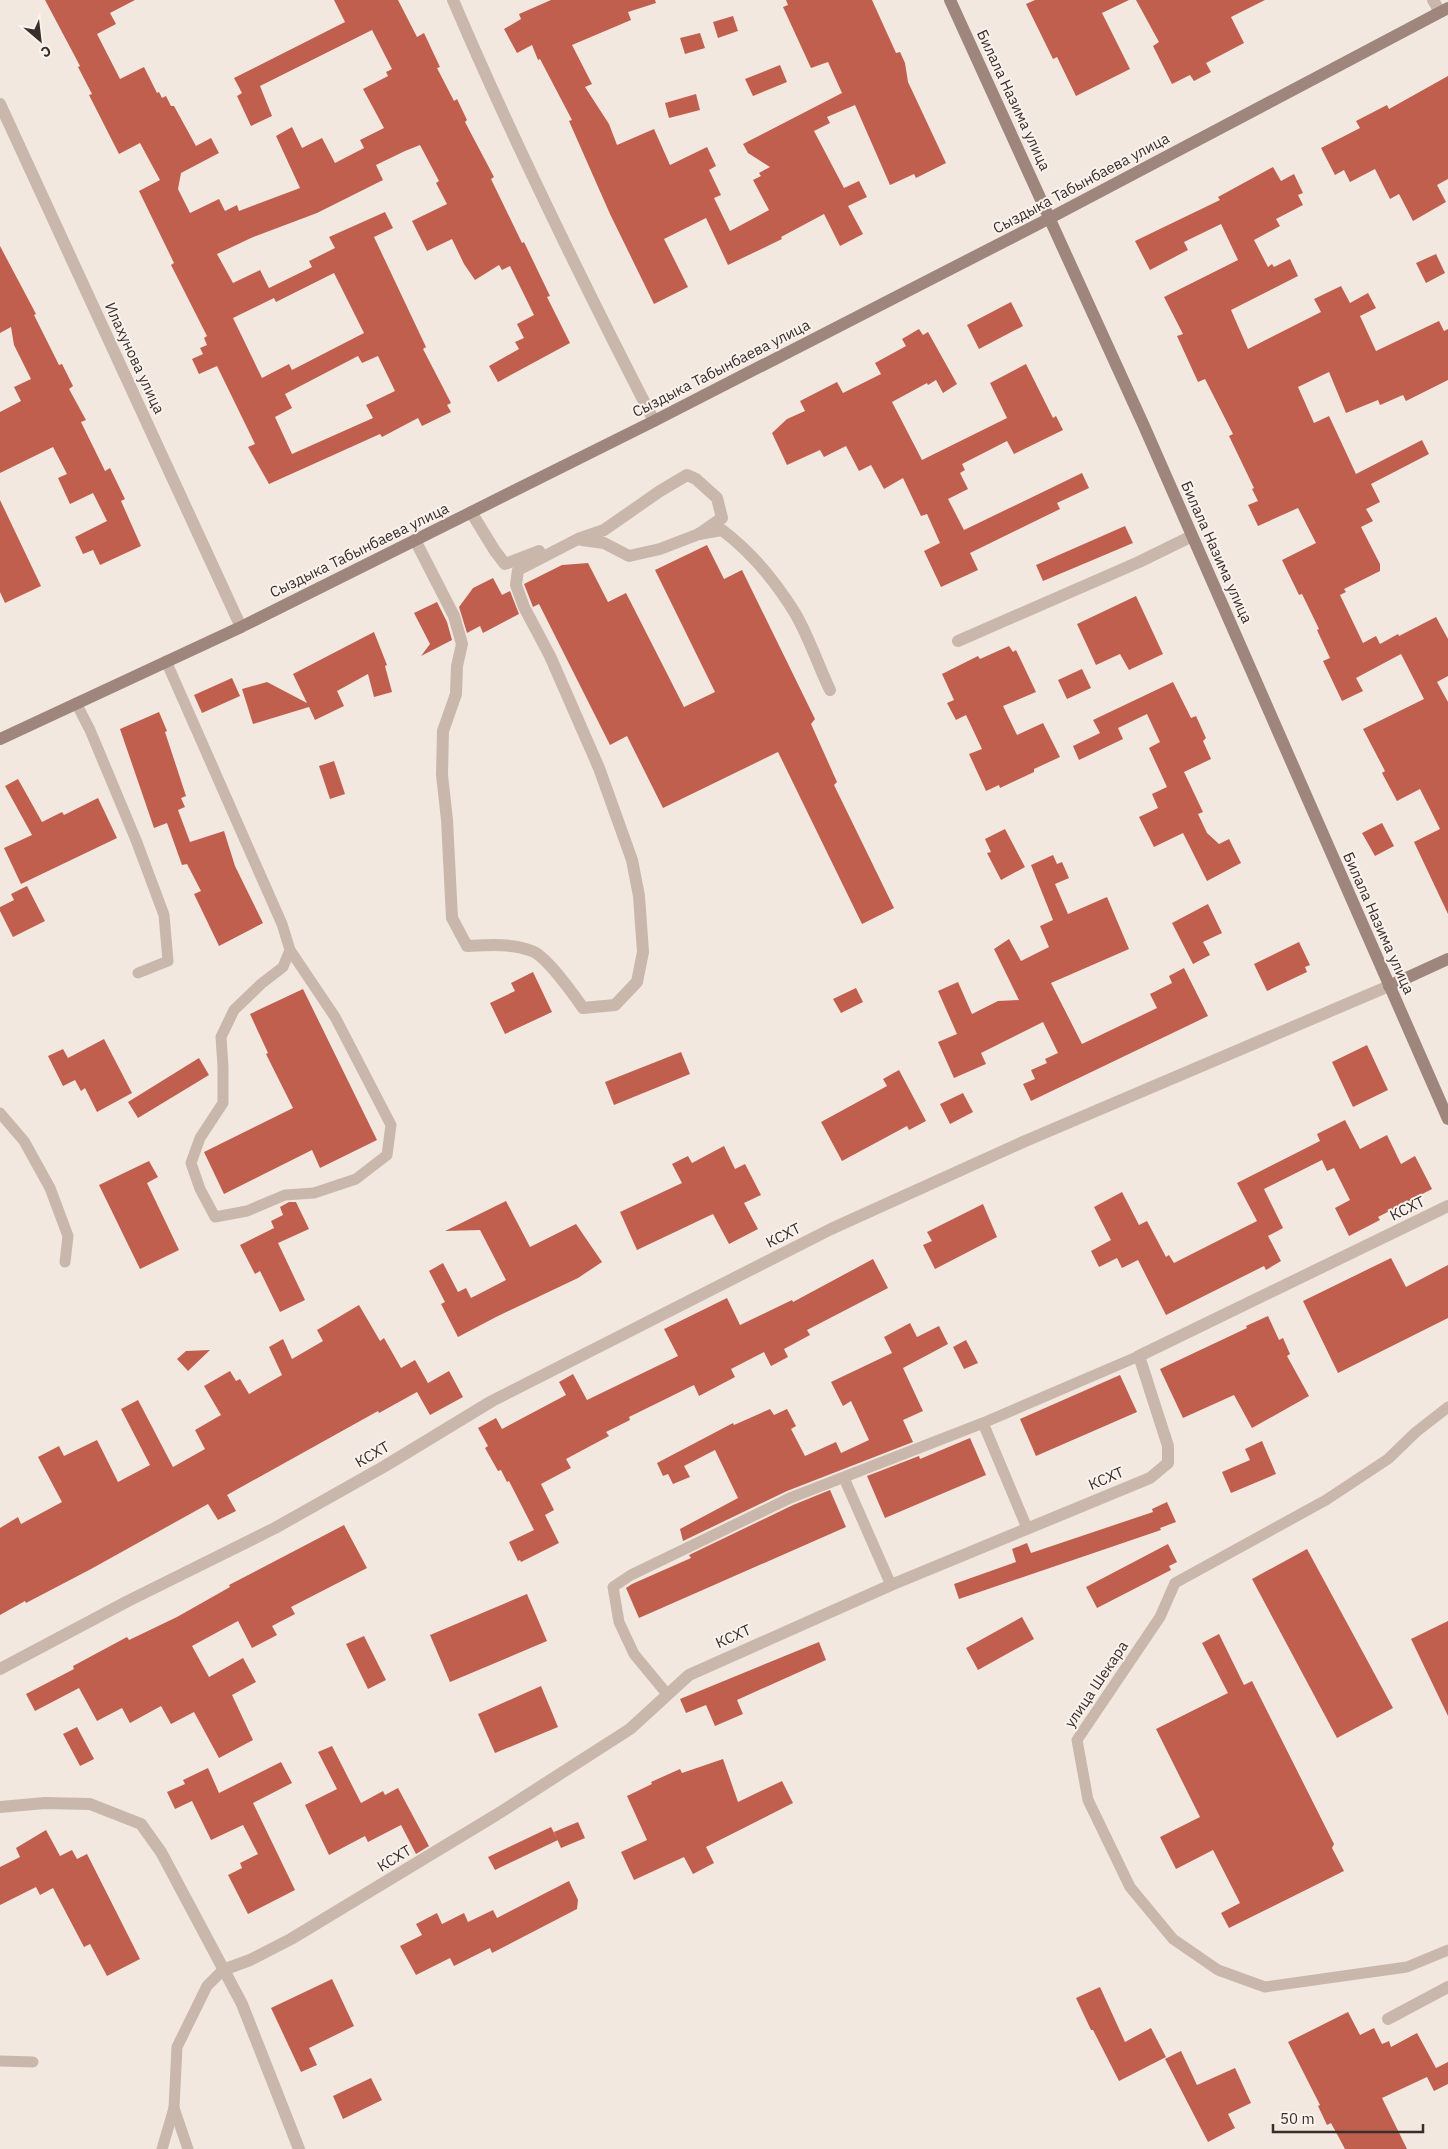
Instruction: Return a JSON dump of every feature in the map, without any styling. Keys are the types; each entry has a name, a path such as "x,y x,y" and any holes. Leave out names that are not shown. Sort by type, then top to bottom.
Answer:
{"street":[{"path":"453,0 492,90 591,299 654,421"},
{"name":"Билала Назима улица","path":"950,0 1192,536 1448,1119"},
{"path":"1434,0 1444,10"},
{"name":"Сыздыка Табынбаева улица","path":"0,739 240,627 654,421 1050,218 1444,10"},
{"name":"Илахунова улица","path":"0,104 240,627"},
{"path":"471,512 505,564 604,530 660,491 687,475 696,479 717,498 722,518 699,534"},
{"path":"415,540 454,616 462,644 457,666 456,694 442,730 442,775 447,820 452,918 467,946 502,945 534,951 560,977 583,1008 615,1005 637,982 643,952 639,896 632,860 599,768 550,656 524,607 516,586 518,570 578,539 604,543 629,556 660,550 699,534 722,530 742,545 766,573 795,614 830,690"},
{"path":"958,641 1139,562 1192,536"},
{"path":"1389,986 1448,959"},
{"name":"КСХТ","path":"0,1669 275,1528 385,1466 492,1401 831,1229 1023,1142 1389,986"},
{"name":"КСХТ","path":"223,1970 250,1960 291,1939 496,1815 630,1729 666,1694 689,1675 891,1585 1150,1478 1168,1463 1168,1446 1139,1356 1448,1206"},
{"path":"0,1807 45,1803 90,1804 141,1824 161,1852 242,2004 299,2149"},
{"path":"1388,2019 1448,1986"}],"lane":[{"path":"166,661 282,924 290,950 335,1017 391,1125 387,1155 356,1179 314,1193 285,1195 247,1211 215,1218 200,1190 191,1163 200,1138 223,1103 221,1037 234,1010 261,984 283,967 290,950"},
{"path":"76,703 90,730 136,840 164,915 168,961 138,973"},
{"path":"0,1114 24,1141 50,1188 68,1236 65,1262"},
{"path":"666,1694 634,1654 619,1622 613,1587 631,1575 790,1498 983,1423 1139,1356"},
{"name":"улица Шекара","path":"1448,1407 1416,1432 1388,1460 1326,1500 1175,1583 1160,1618 1077,1740 1088,1800 1130,1887 1173,1939 1218,1970 1265,1987 1406,1967 1448,1950"},
{"path":"983,1423 1028,1528"},
{"path":"844,1478 891,1585"},
{"path":"162,2149 174,2108 177,2046 207,1986 223,1970"},
{"path":"0,2061 34,2062"},
{"path":"174,2108 188,2149"}],"building":[{"path":"45,0 135,0 110,13 116,24 97,34 120,79 144,67 157,93 159,92 162,98 166,96 171,106 174,106 196,146 211,138 219,153 181,173 178,189 190,213 219,199 225,211 237,205 239,211 300,188 276,136 292,127 302,148 322,138 335,163 364,148 360,140 384,128 363,89 388,76 386,72 392,69 372,30 260,86 272,116 251,126 237,96 242,93 234,78 345,22 334,0 398,0 417,37 424,33 440,67 437,68 454,101 457,99 467,120 465,122 494,177 491,179 522,243 524,242 550,296 547,297 570,343 498,382 489,366 519,349 515,342 524,338 517,324 534,315 510,266 502,270 499,265 475,280 464,264 452,239 427,251 412,221 447,204 436,183 439,181 420,145 405,151 376,165 383,180 317,213 251,238 217,254 233,283 260,270 269,288 312,267 309,261 335,248 329,237 385,212 393,228 374,237 426,347 423,349 451,403 447,405 451,412 422,426 418,418 382,437 380,434 269,484 248,447 255,444 217,366 199,374 192,359 203,354 200,348 207,345 204,338 207,336 171,265 174,263 139,191 160,180 140,143 119,154 89,95 92,94 78,67 80,66","holes":["334,273 364,333 292,370 289,364 262,378 233,318 274,298 276,302","358,356 362,363 378,356 395,391 366,405 373,418 292,454 275,417 292,408 285,394"]},
{"path":"551,0 655,0 656,3 628,12 631,20 572,45 592,84 585,87 609,124 617,145 654,129 670,165 707,147 716,166 709,170 721,195 714,198 730,231 769,210 753,180 761,176 759,173 770,167 748,153 743,144 842,93 828,62 811,68 783,7 788,5 786,0 872,0 896,53 900,52 905,63 908,82 946,163 916,178 914,174 890,185 855,105 827,117 830,123 814,131 844,188 859,181 867,197 848,206 863,234 840,246 824,214 781,237 782,239 728,265 706,218 664,239 688,287 654,304 610,214 569,121 572,120 540,59 538,60 532,45 517,53 504,29 521,19 519,14"},
{"path":"1035,0 1129,0 1102,13 1130,69 1076,96 1057,57 1053,59 1026,4"},
{"path":"1136,0 1265,0 1231,17 1244,43 1206,63 1211,72 1194,81 1190,75 1172,84 1153,46 1159,42"},
{"path":"733,16 738,31 718,38 713,22"},
{"path":"700,33 705,48 685,54 680,38"},
{"path":"780,65 787,82 753,96 745,79"},
{"path":"1448,76 1448,179 1437,185 1446,202 1413,221 1399,194 1390,199 1375,169 1350,182 1344,170 1335,175 1321,148 1360,128 1356,121 1387,105 1389,109"},
{"path":"696,94 700,110 669,118 665,103"},
{"path":"1273,167 1281,181 1294,174 1303,193 1298,195 1303,205 1276,219 1280,226 1254,240 1268,267 1272,264 1274,267 1290,259 1298,276 1231,310 1248,349 1321,312 1314,299 1341,286 1350,303 1368,293 1376,308 1360,316 1376,351 1439,321 1444,331 1448,329 1448,380 1406,401 1403,395 1380,405 1378,400 1346,413 1329,372 1298,387 1314,423 1329,416 1356,474 1422,440 1429,454 1371,484 1380,502 1366,509 1373,521 1361,527 1380,564 1380,571 1344,589 1346,592 1340,595 1363,643 1376,636 1380,644 1436,617 1448,639 1448,676 1437,682 1448,702 1448,914 1414,842 1440,829 1420,789 1397,801 1382,773 1385,771 1363,729 1424,699 1401,654 1356,678 1363,691 1342,701 1323,661 1330,658 1317,630 1319,629 1302,594 1299,595 1282,560 1316,543 1298,508 1258,526 1248,505 1258,501 1252,489 1254,488 1229,436 1233,434 1205,379 1198,382 1177,336 1183,334 1164,297 1238,260 1221,224 1184,242 1188,250 1150,270 1135,241 1220,200 1218,197"},
{"path":"0,246 36,314 34,315 59,365 62,364 73,386 69,389 86,420 81,422 105,471 110,468 125,499 121,501 141,546 100,565 93,550 83,554 75,537 107,521 93,493 70,504 58,478 67,474 53,447 0,473 0,412 21,401 14,387 31,379 14,345 11,327 0,333"},
{"path":"1436,254 1445,273 1426,283 1416,263"},
{"path":"1011,302 1023,326 979,349 967,325"},
{"path":"919,329 923,335 928,332 957,384 943,393 936,380 892,402 922,460 1007,418 990,383 1026,364 1053,418 1056,416 1063,430 1014,454 1007,441 962,464 965,470 960,473 968,489 948,499 964,530 1082,473 1089,488 1057,503 1060,509 970,553 978,570 941,587 924,551 940,543 927,514 921,516 903,478 884,489 871,465 859,471 846,446 824,457 820,450 787,465 772,433 787,419 805,411 800,401 837,382 843,393 881,374 875,363 906,346 902,339"},
{"path":"0,500 41,586 5,603 0,592"},
{"path":"1125,526 1133,543 1043,581 1036,565"},
{"path":"707,545 724,579 742,570 815,719 811,724 837,782 834,785 894,908 862,924 778,752 663,808 627,736 610,745 539,604 533,607 524,584 562,565 588,563 608,602 626,593 684,707 715,692 655,570"},
{"path":"493,578 502,595 510,591 519,614 483,633 480,626 467,633 459,607 473,588"},
{"path":"1136,596 1163,654 1129,670 1120,654 1096,665 1077,624"},
{"path":"437,602 447,622 452,640 421,656 430,644 414,613"},
{"path":"374,632 387,665 385,666 392,692 374,697 368,674 337,691 344,706 315,720 309,707 253,724 242,689 267,682 307,703 293,674"},
{"path":"1009,646 1013,652 1016,650 1036,692 1003,706 1017,735 1043,723 1060,757 1000,788 999,785 986,791 969,754 982,749 966,715 956,720 947,703 954,700 942,674 978,656 980,659"},
{"path":"1082,669 1091,688 1067,699 1058,680"},
{"path":"232,678 240,696 202,713 194,695"},
{"path":"1173,682 1191,718 1196,716 1206,738 1203,741 1211,759 1184,772 1203,812 1198,814 1207,833 1219,844 1229,839 1241,863 1207,881 1183,833 1154,847 1139,817 1158,808 1152,794 1167,787 1149,748 1160,742 1147,714 1118,728 1123,739 1079,760 1073,746 1100,733 1093,720"},
{"path":"159,712 167,731 165,732 186,796 181,798 185,807 178,810 190,842 224,831 235,866 263,923 219,946 194,894 201,891 187,864 182,865 167,823 154,828 120,729"},
{"path":"334,761 345,794 330,799 319,766"},
{"path":"18,779 42,822 62,812 64,815 98,798 117,838 21,884 4,848 32,835 5,786"},
{"path":"1382,823 1394,846 1375,856 1362,833"},
{"path":"1005,829 1025,867 1001,880 987,853 991,852 985,839"},
{"path":"1053,855 1057,864 1062,862 1069,878 1055,884 1068,914 1107,897 1129,949 1051,983 1082,1044 1157,1008 1150,994 1172,983 1169,976 1184,968 1208,1016 1031,1101 1023,1084 1035,1079 1031,1070 1047,1063 1045,1059 1058,1053 1043,1022 981,1053 986,1064 954,1078 938,1042 957,1034 938,991 958,982 972,1014 998,1001 1019,1000 994,949 1009,939 1021,961 1049,947 1040,926 1053,920 1031,865"},
{"path":"27,886 45,921 13,937 0,911 0,907 14,900 11,894"},
{"path":"1208,904 1222,933 1203,942 1210,955 1193,964 1172,923"},
{"path":"1299,942 1310,965 1305,967 1307,972 1267,991 1254,964"},
{"path":"533,972 552,1012 505,1034 490,1003 515,991 511,983"},
{"path":"856,988 863,1002 841,1013 833,999"},
{"path":"303,989 377,1140 320,1168 312,1150 224,1194 204,1152 293,1108 266,1054 268,1053 250,1014"},
{"path":"104,1039 132,1093 97,1112 85,1088 81,1091 75,1080 63,1086 48,1056 63,1049 68,1058"},
{"path":"1367,1045 1388,1090 1353,1107 1332,1062"},
{"path":"681,1052 690,1074 614,1105 605,1082"},
{"path":"199,1058 209,1075 138,1118 128,1102"},
{"path":"899,1070 926,1121 909,1130 907,1126 842,1161 821,1122 887,1086 883,1079"},
{"path":"963,1093 973,1112 950,1124 940,1104"},
{"path":"1345,1120 1360,1149 1387,1135 1401,1164 1415,1156 1432,1189 1378,1217 1380,1220 1349,1236 1335,1208 1350,1200 1334,1168 1327,1171 1322,1160 1264,1189 1283,1228 1268,1236 1281,1261 1266,1270 1264,1266 1166,1315 1138,1260 1122,1268 1117,1258 1099,1267 1091,1251 1111,1240 1094,1207 1122,1192 1139,1225 1147,1221 1166,1257 1169,1255 1174,1263 1257,1221 1237,1183 1320,1141 1317,1134"},
{"path":"724,1146 735,1169 745,1164 761,1195 744,1203 758,1229 729,1244 713,1214 637,1250 620,1212 682,1183 672,1164 688,1156 692,1163"},
{"path":"149,1161 158,1177 147,1183 179,1250 140,1269 99,1185"},
{"path":"506,1201 530,1247 576,1224 602,1262 578,1278 458,1337 441,1304 445,1302 429,1271 443,1263 458,1292 466,1288 471,1298 506,1280 480,1230 445,1231"},
{"path":"289,1202 296,1202 309,1229 278,1243 305,1300 280,1312 260,1271 255,1274 240,1245 274,1228 271,1221 283,1215 280,1207"},
{"path":"983,1204 997,1237 935,1269 923,1245 932,1241 927,1232"},
{"path":"1391,1258 1406,1287 1448,1265 1448,1318 1338,1373 1303,1301"},
{"path":"873,1259 888,1288 807,1330 810,1335 784,1349 788,1357 771,1366 764,1352 731,1369 735,1377 699,1396 694,1385 629,1417 630,1420 606,1432 609,1436 566,1459 571,1468 541,1484 554,1510 545,1515 559,1543 521,1562 520,1560 518,1561 509,1542 534,1530 509,1481 507,1482 501,1470 498,1471 485,1448 488,1446 478,1428 496,1418 502,1429 566,1395 559,1382 573,1374 587,1400 678,1356 664,1329 727,1298 740,1325 792,1300 793,1302"},
{"path":"359,1305 380,1341 384,1338 401,1368 415,1360 428,1383 449,1371 463,1397 430,1415 417,1392 379,1413 378,1411 227,1495 236,1511 218,1520 208,1504 91,1569 0,1615 0,1528 18,1517 21,1524 62,1502 38,1457 59,1446 64,1456 97,1440 118,1482 150,1465 121,1409 138,1400 173,1467 205,1449 195,1430 221,1415 204,1386 230,1371 236,1381 240,1379 249,1394 282,1375 269,1347 283,1339 292,1359 323,1341 317,1330"},
{"path":"1268,1316 1279,1340 1283,1338 1290,1354 1287,1356 1309,1396 1252,1428 1234,1395 1183,1418 1160,1369 1247,1328 1246,1326"},
{"path":"910,1323 917,1337 939,1326 948,1344 903,1368 923,1411 903,1420 913,1442 787,1491 683,1541 680,1529 738,1498 715,1450 684,1466 690,1477 673,1484 668,1474 663,1476 657,1463 733,1423 734,1425 770,1409 774,1415 787,1409 796,1426 791,1429 805,1456 836,1442 841,1453 869,1440 851,1401 843,1406 831,1382 892,1353 884,1337"},
{"path":"966,1340 978,1363 964,1369 953,1347"},
{"path":"210,1350 188,1371 177,1359 186,1351"},
{"path":"1120,1375 1137,1412 1036,1456 1020,1419"},
{"path":"970,1438 986,1475 885,1518 867,1476 919,1456 920,1459"},
{"path":"1262,1441 1276,1474 1231,1493 1222,1472 1250,1460 1245,1449"},
{"path":"830,1490 846,1527 639,1618 626,1588 691,1558 689,1555 793,1505"},
{"path":"1167,1502 1176,1522 1160,1528 1161,1530 959,1599 954,1584 1016,1562 1012,1549 1027,1543 1031,1553 1153,1512 1152,1509"},
{"path":"344,1525 367,1568 291,1607 295,1614 272,1626 277,1635 252,1648 238,1621 192,1646 209,1677 243,1658 256,1682 232,1695 253,1740 219,1758 194,1712 171,1724 161,1706 130,1723 122,1708 97,1721 79,1688 35,1711 26,1694 74,1669 73,1666 127,1637 129,1640 177,1617 230,1587 229,1585"},
{"path":"1168,1544 1177,1562 1169,1566 1171,1570 1097,1608 1086,1587"},
{"path":"1307,1549 1393,1708 1337,1738 1252,1579"},
{"path":"527,1594 547,1641 450,1682 430,1635"},
{"path":"1022,1617 1034,1639 978,1670 966,1648"},
{"path":"1448,1621 1448,1716 1411,1639"},
{"path":"1219,1634 1244,1685 1252,1681 1334,1844 1332,1848 1344,1871 1229,1928 1221,1913 1240,1903 1213,1850 1176,1869 1160,1837 1200,1817 1156,1729 1228,1693 1202,1643"},
{"path":"364,1636 386,1680 368,1689 346,1644"},
{"path":"819,1642 826,1660 737,1700 743,1714 715,1726 706,1705 686,1713 680,1699"},
{"path":"541,1686 558,1727 495,1753 478,1714"},
{"path":"77,1727 94,1759 80,1766 63,1734"},
{"path":"332,1746 361,1803 383,1791 385,1795 398,1788 429,1846 416,1854 401,1825 368,1842 365,1836 329,1855 305,1805 337,1789 318,1752"},
{"path":"723,1759 738,1802 782,1781 793,1803 706,1847 714,1863 693,1874 684,1857 634,1880 621,1852 647,1840 627,1796 652,1784 651,1782 680,1769 682,1773"},
{"path":"281,1762 292,1783 253,1803 295,1890 248,1914 228,1875 242,1868 240,1863 258,1854 243,1825 211,1840 192,1801 175,1809 167,1792 185,1784 183,1780 208,1768 219,1793"},
{"path":"578,1822 585,1838 561,1848 554,1832"},
{"path":"551,1827 558,1840 495,1870 488,1857"},
{"path":"46,1830 60,1856 72,1850 77,1859 87,1854 140,1959 107,1976 90,1944 84,1947 53,1888 40,1895 36,1887 0,1905 0,1867 20,1857 16,1848"},
{"path":"569,1881 578,1900 577,1909 492,1953 490,1948 454,1966 450,1958 416,1975 400,1946 422,1935 416,1924 437,1913 442,1924 464,1913 468,1922 493,1910 497,1918"},
{"path":"332,1979 354,2026 309,2048 317,2065 301,2072 271,2008"},
{"path":"1100,1987 1125,2042 1151,2028 1166,2057 1119,2081 1076,1998"},
{"path":"1348,2012 1360,2035 1374,2028 1382,2044 1389,2041 1391,2047 1417,2033 1436,2068 1448,2062 1448,2084 1434,2091 1427,2077 1382,2098 1407,2149 1345,2149 1331,2123 1327,2125 1318,2106 1320,2105 1288,2042"},
{"path":"1181,2051 1197,2085 1235,2068 1251,2103 1228,2114 1235,2128 1208,2142 1165,2059"},
{"path":"371,2078 382,2100 343,2119 333,2096"}]}
